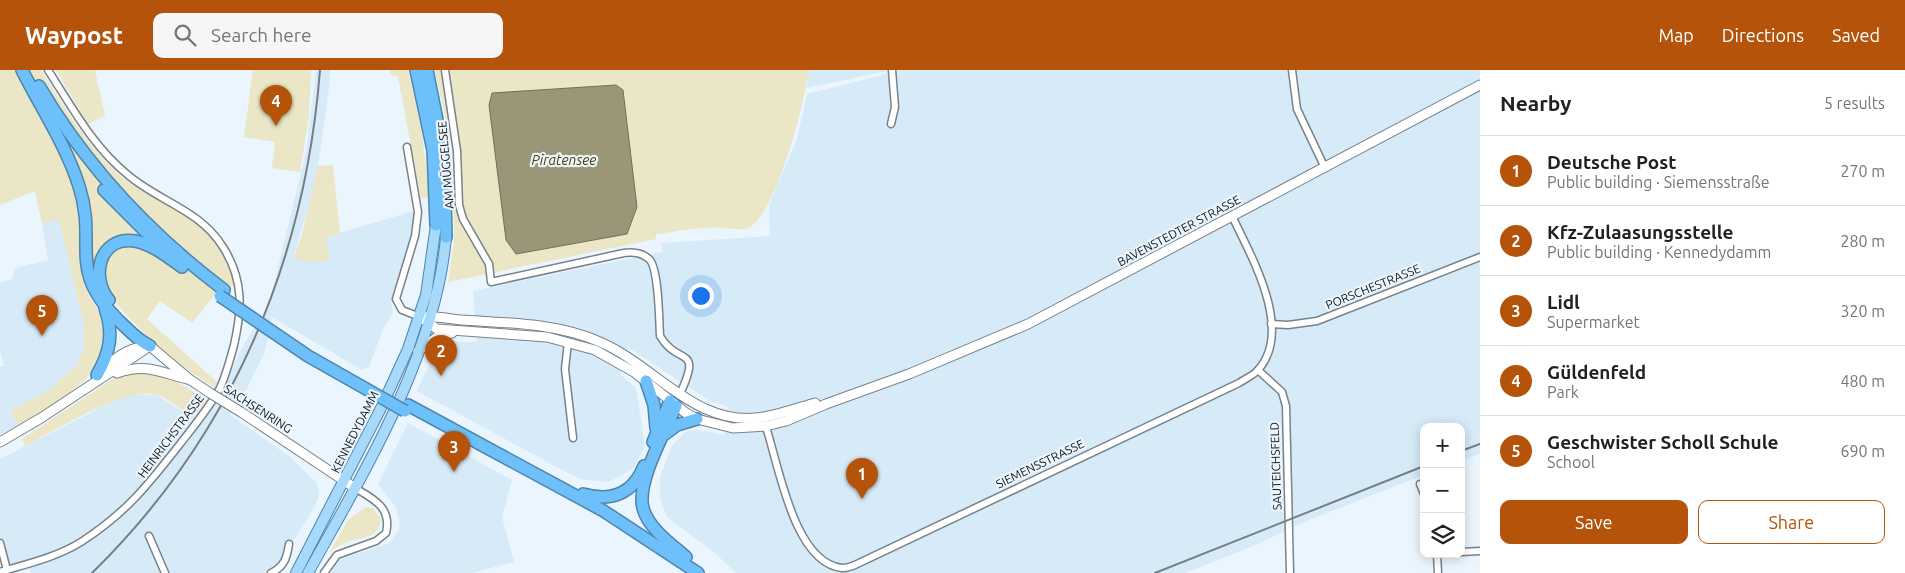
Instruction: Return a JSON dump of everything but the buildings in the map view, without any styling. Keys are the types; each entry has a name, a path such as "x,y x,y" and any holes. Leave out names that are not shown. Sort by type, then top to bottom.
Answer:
{"highway":[{"path":"416,70 433,150 436,225"},
{"path":"427,70 444,155 446,237"},
{"path":"29,77 79,186 86,220 87,272 94,291 104,306 140,341 150,346"},
{"path":"29,77 67,132 105,180 168,244 222,293"},
{"path":"44,111 72,152 100,186 146,234 182,267"},
{"path":"150,346 104,292 98,278 101,260 113,246 123,242 134,241 146,245 407,408 598,516 688,573"},
{"path":"100,377 111,339 110,325 104,306"},
{"path":"646,381 654,405 660,434 645,483 643,507 659,532 704,573"},
{"path":"567,490 609,498 632,487 642,472 676,401"},
{"path":"407,408 567,490 643,535 698,573"},
{"path":"660,434 677,425 697,419"}],"main road":[{"name":"KENNEDYDAMM","path":"308,573 355,488 398,387 425,298 432,264 436,225"},
{"name":"KENNEDYDAMM","path":"296,573 344,481 418,351 430,320 442,275 446,237"}],"street":[{"name":"HEINRICHSTRASSE","path":"0,572 54,555 75,546 109,523 137,499 197,422 219,389 231,358 240,313 240,290 237,276 228,256 216,237 200,220 140,184 112,161 86,130 48,70"},
{"name":"AM MÜGGELSEE","path":"446,70 457,152 459,205 463,219 489,264 491,282 618,254 639,253 647,257 654,268 660,336 665,344 686,357 690,363 689,376 676,401"},
{"path":"891,124 895,107 892,70"},
{"path":"1292,70 1295,102 1300,117 1325,168"},
{"name":"BAVENSTEDTER STRASSE","path":"420,317 430,320 525,324 570,332 599,341 619,351 697,419 733,428 764,422 853,389 882,383 950,358 1028,324 1233,218 1480,86"},
{"path":"408,147 418,212 415,236 396,299 402,310 420,317"},
{"path":"1233,218 1265,285 1271,324 1268,354 1258,370"},
{"name":"PORSCHESTRASSE","path":"1271,324 1288,325 1317,321 1480,257"},
{"name":"BAVENSTEDTER STRASSE","path":"430,320 437,329 457,332 524,334 568,342 615,360 676,401 695,405 722,416 764,422"},
{"path":"418,351 437,337 457,332"},
{"path":"568,342 565,369 573,438"},
{"path":"0,442 83,391 100,377 111,361 136,347 150,346"},
{"name":"SACHSENRING","path":"150,346 189,379 355,488"},
{"path":"100,377 133,368 147,368 189,379"},
{"name":"SIEMENSSTRASSE","path":"764,422 785,499 806,540 818,556 829,564 844,568 894,548 1239,383 1258,370"},
{"name":"SAUTEICHSFELD","path":"1258,370 1282,392 1286,406 1290,573"},
{"path":"324,573 337,554 376,541 386,533 387,515 384,508 355,488"},
{"path":"149,536 165,573"},
{"path":"0,543 7,570"},
{"path":"270,573 282,566 288,556 289,544"},
{"path":"1465,552 1480,552"},
{"path":"1438,558 1438,573"}],"shaded area":[{"path":"0,70 41,70 86,138 106,162 124,179 138,188 186,213 205,230 220,250 235,286 219,289 192,323 160,301 147,319 218,383 214,387 185,368 157,345 108,294 95,291 88,295 100,315 105,337 102,355 93,370 80,384 49,407 17,426 11,410 49,390 78,364 84,347 84,325 59,220 42,223 35,191 0,205"},
{"path":"56,70 95,70 105,116 88,124"},
{"path":"253,70 311,70 309,116 300,172 272,168 275,142 244,137"},
{"path":"316,70 330,70 330,81 316,180 293,259 330,260 326,239 414,211 413,233 391,303 393,313 383,329 369,367 362,370 272,317 264,354 241,400 230,415 289,456 317,484 319,495 315,506 285,555 277,567 263,573 31,573 29,566 9,571 0,537 0,459 103,406 131,395 157,395 198,422 212,403 216,405 239,353 265,313 273,288 306,152"},
{"path":"389,70 408,70 422,133 429,197 421,199 398,77 391,75"},
{"path":"435,70 809,70 802,106 779,181 769,203 758,219 748,228 708,228 656,234 656,239 448,282 454,242 453,152"},
{"path":"809,70 891,70 807,88"},
{"path":"902,70 1480,70 1480,454 1465,460 1465,423 1420,423 1420,477 1306,521 1258,544 1185,573 736,573 714,552 667,517 660,498 660,477 672,446 686,431 698,430 724,435 729,407 710,401 629,348 620,374 636,388 645,446 633,469 609,482 579,479 417,391 436,350 448,342 477,342 473,291 662,252 661,243 770,236 769,205 797,139 807,94"},
{"path":"333,165 340,233 326,239 330,260 312,262 293,259 301,238 318,166"},
{"path":"59,220 84,325 84,347 78,364 49,390 11,410 17,426 0,434 0,367 4,366 0,351 0,283 12,279 16,268 48,260 42,223"},
{"path":"143,371 174,380 212,403 199,423 162,397 144,394 109,403 25,446 22,439 117,376"},
{"path":"408,423 512,480 502,517 514,562 471,573 331,573 337,560 390,543 399,529 400,525 396,508 378,484"},
{"path":"366,507 373,508 381,519 377,530 370,536 343,543 329,553 348,520"}],"water":[{"name":"Piratensee","path":"616,85 623,90 637,207 627,234 516,254 506,240 489,105 492,93"}],"railway":[{"path":"92,573 141,520 184,464 221,405 252,343 278,278 298,211 312,141 320,70"},
{"path":"1465,450 1480,444"},
{"path":"1155,573 1420,468"}],"place":[{"name":"Güldenfeld","path":"276,126"},
{"name":"Geschwister Scholl Schule","path":"42,336"},
{"name":"Kfz-Zulaasungsstelle","path":"441,376"},
{"name":"Lidl","path":"454,472"},
{"name":"Deutsche Post","path":"862,499"}]}
